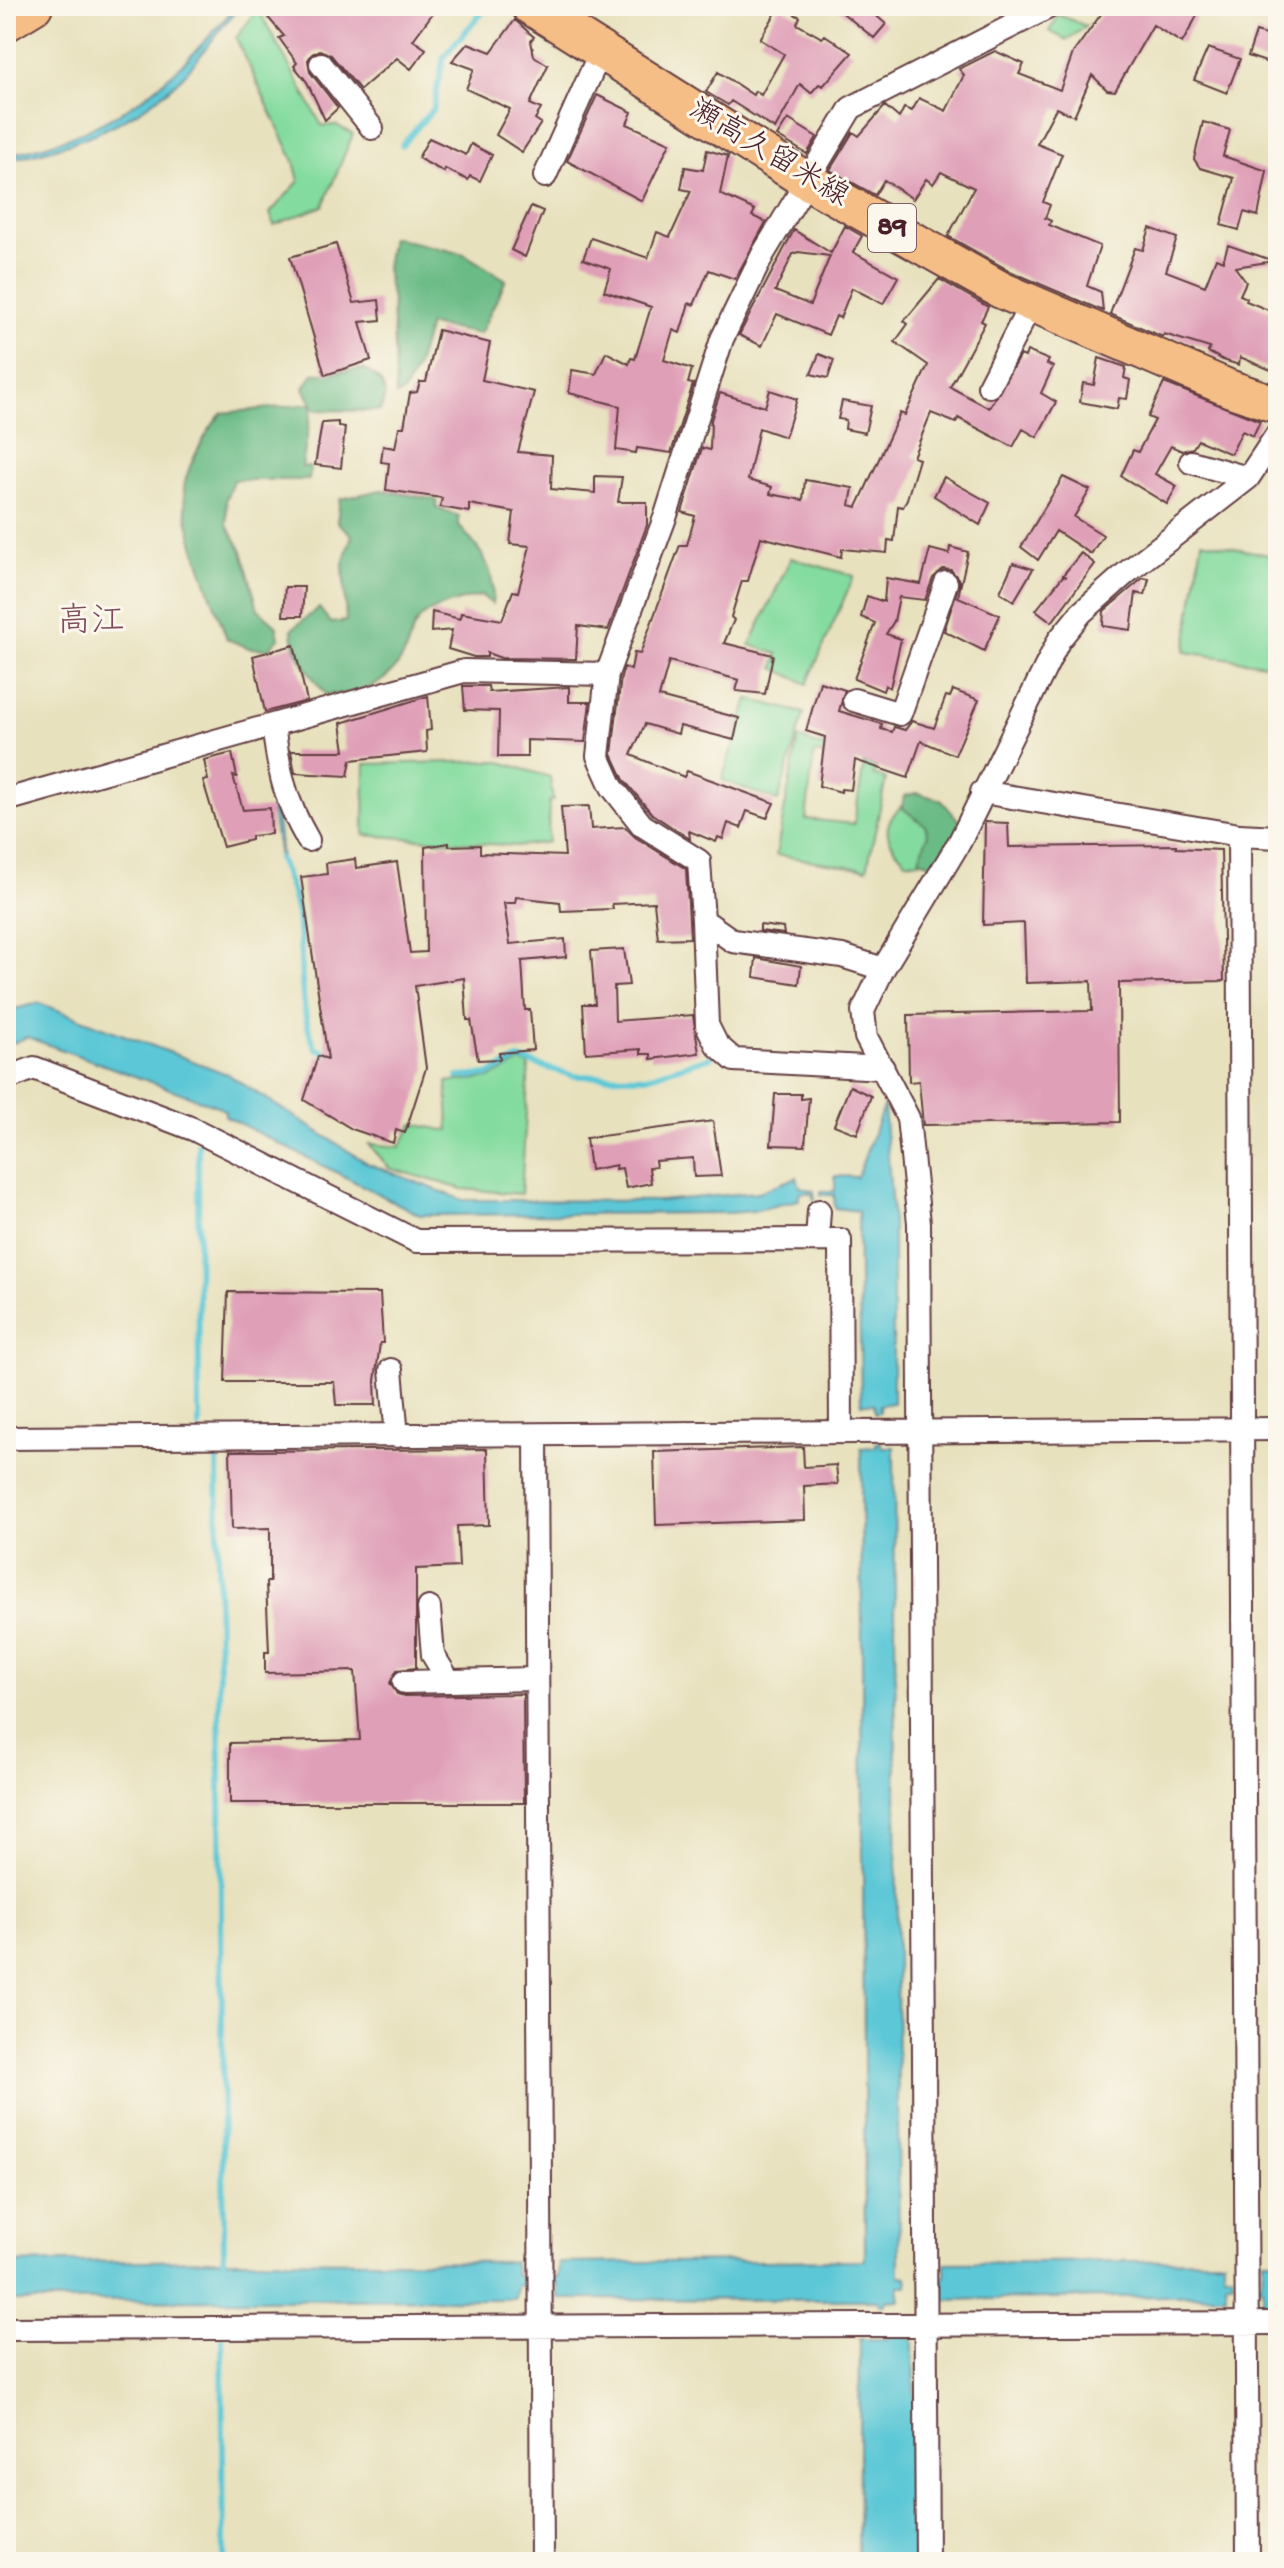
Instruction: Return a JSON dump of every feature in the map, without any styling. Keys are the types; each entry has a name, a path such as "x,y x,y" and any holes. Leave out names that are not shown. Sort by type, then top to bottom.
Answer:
{"main road":[{"path":"6,23 34,6"},
{"name":"瀬高久留米線","path":"530,6 804,179 1031,304 1278,405"}],"street":[{"path":"883,1068 734,1060 717,1045 707,1025 699,861 642,825 612,787 598,756 607,674 666,515 722,339 804,179 851,108 1051,6"},
{"path":"545,176 600,53"},
{"path":"321,64 372,128"},
{"path":"989,386 1031,304"},
{"path":"927,2562 919,1223 908,1118 866,1037 863,1011 883,969 960,841 1059,640 1081,613 1126,573 1248,478 1278,433"},
{"path":"1191,462 1248,478"},
{"path":"854,700 900,714 946,583"},
{"path":"6,800 464,671 607,674"},
{"path":"273,725 280,781 292,813 308,840"},
{"path":"982,792 1239,835 1278,837"},
{"path":"1239,835 1248,2562"},
{"path":"703,920 733,941 842,956 883,969"},
{"path":"6,1079 34,1068 193,1129 416,1241 840,1240 841,1431"},
{"path":"817,1240 819,1211"},
{"path":"391,1370 397,1436"},
{"path":"6,1438 1278,1429"},
{"path":"536,1435 542,2562"},
{"path":"429,1608 433,1655 449,1681"},
{"path":"404,1682 537,1679"},
{"path":"6,2329 540,2318 925,2326 1248,2317 1278,2323"}],"green space":[{"path":"258,9 322,126 336,125 353,134 323,206 274,225 270,213 299,181 294,161 236,38"},
{"path":"1059,15 1086,26 1067,40 1049,31"},
{"path":"391,237 464,254 506,280 480,334 429,325 416,369 403,393 396,396 392,301 386,268"},
{"path":"363,369 383,386 380,411 315,410 312,406 302,467 310,467 309,480 233,480 226,500 227,525 242,551 258,609 276,625 279,638 269,649 249,648 227,639 200,565 185,506 185,481 198,449 222,413 312,404 304,388 313,374"},
{"path":"381,490 437,500 436,508 459,516 458,525 474,543 490,570 492,604 482,596 451,603 428,613 416,624 404,655 389,674 359,691 325,694 299,655 292,629 319,608 331,623 346,621 343,563 352,535 337,522 340,499"},
{"path":"1202,541 1278,557 1278,666 1185,652"},
{"path":"791,558 854,576 807,684 774,668 778,654 750,645"},
{"path":"748,699 804,713 778,801 722,780"},
{"path":"798,738 862,761 814,753 806,819 854,824 864,763 876,767 873,775 886,779 867,869 776,855"},
{"path":"497,761 550,777 553,801 549,801 548,842 518,846 364,835 365,764"},
{"path":"917,793 941,800 962,824 937,867 919,859 928,835 925,825 902,808 904,796"},
{"path":"906,802 930,822 931,838 921,862 906,861 889,838 892,817"},
{"path":"520,1062 529,1065 521,1194 462,1189 389,1168 369,1144 400,1147 413,1124 449,1131 447,1082 490,1078"}],"water":[{"path":"236,6 242,6 182,77 144,108 77,141 6,160 6,155 78,134 136,103 186,60"},
{"path":"274,788 281,858 269,791"},
{"path":"39,1003 227,1074 369,1164 463,1200 659,1201 759,1192 797,1177 800,1187 814,1191 815,1201 811,1193 799,1193 799,1200 753,1211 729,1213 420,1215 225,1116 225,1111 217,1106 27,1037 6,1046 6,1011"},
{"path":"884,1105 893,1223 893,1403 880,1405 880,1412 875,1413 874,1404 861,1404 858,1211 835,1208 834,1195 821,1195 821,1191 835,1191 835,1176 857,1177"},
{"path":"881,1442 882,1447 894,1447 899,2276 907,2277 908,2286 898,2286 900,2300 885,2301 885,2305 879,2305 878,2300 558,2299 558,2284 551,2284 551,2278 558,2277 559,2263 865,2260 861,1448 876,1447 876,1443"},
{"path":"220,2260 513,2262 516,2276 522,2276 522,2285 516,2286 515,2299 6,2301 6,2263"},
{"path":"1224,2260 1224,2273 1232,2273 1233,2282 1225,2282 1226,2295 943,2300 943,2286 937,2285 937,2279 945,2277 945,2263"},
{"path":"1263,2260 1278,2260 1278,2305 1263,2303 1263,2287 1257,2286 1262,2281"},
{"path":"892,2335 907,2336 913,2341 917,2562 858,2562 860,2339 886,2339"}],"building":[{"path":"276,6 438,6 413,40 426,49 411,69 397,58 360,90 331,55 320,50 312,54 308,60 310,72 338,108 325,120 307,82 294,66 297,63 279,38 284,36 266,15"},
{"path":"780,6 800,17 797,24 822,38 825,35 852,53 823,86 819,84 811,93 800,84 775,129 731,101 728,105 706,92 718,72 753,95 755,91 761,95 784,54 760,39"},
{"path":"834,6 865,6 886,24 874,38"},
{"path":"1107,6 1179,6 1197,16 1182,43 1153,25 1115,91 1107,90 1092,75 1074,116 1056,108 1037,144 1062,154 1043,202 1050,205 1045,218 1051,221 1049,225 1100,246 1087,286 1101,292 1103,311 1010,271 948,236 974,188 941,172 933,184 926,179 913,199 884,180 875,195 830,170 853,132 859,136 885,106 899,118 904,108 912,111 919,98 946,111 964,75 959,69 995,51 1024,64 1019,74 1060,90 1073,53"},
{"path":"515,20 534,37 531,41 534,56 548,65 530,104 541,109 535,119 541,123 522,152 496,135 510,109 466,89 474,69 452,61 468,43 491,52"},
{"path":"1256,32 1278,39 1278,66 1248,56"},
{"path":"1208,48 1240,59 1227,93 1194,80"},
{"path":"597,95 632,112 627,124 670,143 642,201 567,161"},
{"path":"788,119 817,137 807,154 777,136"},
{"path":"1203,122 1230,130 1223,156 1267,171 1258,216 1244,212 1239,230 1221,225 1234,178 1200,168 1194,159"},
{"path":"429,138 466,155 471,144 492,155 480,181 470,176 468,180 445,169 444,172 418,158"},
{"path":"707,150 728,156 720,194 755,210 752,216 766,222 735,279 709,270 694,305 689,303 680,333 673,330 664,360 692,369 688,383 693,384 671,453 637,448 636,453 616,450 620,406 569,393 572,370 596,374 606,352 629,364 631,358 635,359 651,307 604,291 611,269 583,259 591,238 648,258 657,232 670,237 691,191 681,189 685,167 703,170"},
{"path":"531,206 543,211 525,257 511,250"},
{"path":"845,226 862,236 853,252 898,277 883,304 852,288 840,318 836,316 828,335 777,314 762,346 739,335 794,230 831,253","holes":["793,254 830,256 810,305 775,291"]},
{"path":"1150,228 1177,238 1166,271 1205,286 1216,258 1223,261 1228,245 1274,261 1235,267 1246,282 1240,295 1247,298 1246,301 1278,314 1278,373 1240,357 1239,365 1223,360 1208,352 1210,348 1164,334 1163,337 1110,314 1135,248 1143,250"},
{"path":"336,244 354,303 379,300 381,320 360,322 371,360 325,375 290,257"},
{"path":"939,279 988,307 981,321 985,323 950,387 989,408 1020,355 1025,357 1027,351 1049,360 1047,364 1053,367 1041,393 1056,402 1037,437 1023,429 1013,447 958,418 956,423 931,413 913,457 919,459 907,499 903,507 898,506 894,541 888,540 887,553 842,549 841,557 761,537 748,581 742,581 731,617 734,620 724,643 773,655 765,694 736,691 739,680 669,661 659,697 739,718 734,740 680,726 678,734 645,724 631,755 684,777 687,771 774,803 767,818 747,811 741,828 728,823 723,839 718,837 716,842 689,831 690,839 652,814 624,780 612,754 621,677 624,667 631,670 634,653 640,654 680,545 687,545 695,516 682,512 702,448 710,450 711,420 720,393 765,407 770,390 797,399 785,437 759,428 748,480 772,487 770,494 803,500 805,480 853,488 850,505 857,507 900,413 905,415 928,365 895,342 908,324 904,321"},
{"path":"438,330 490,343 482,380 534,392 518,452 552,455 551,489 595,493 595,476 622,477 618,502 647,502 647,525 608,630 578,626 576,659 501,658 487,653 487,657 474,657 448,649 452,630 431,632 432,612 460,619 461,613 502,620 513,591 518,592 530,546 510,544 514,512 469,504 469,512 440,507 442,498 386,490 389,463 381,462 383,446 395,448 399,427 404,427 410,393 417,392 420,382 426,382"},
{"path":"819,354 834,360 828,378 811,374"},
{"path":"1099,358 1126,367 1124,378 1130,380 1127,399 1119,398 1117,409 1080,402 1083,383 1094,385"},
{"path":"1164,383 1260,421 1253,436 1242,431 1231,454 1198,440 1193,448 1182,451 1171,446 1155,474 1177,486 1167,504 1121,476 1133,450 1138,452 1155,420 1148,417"},
{"path":"842,401 871,406 865,433 845,429 846,420 838,419"},
{"path":"338,422 338,426 345,427 341,468 315,465 322,423"},
{"path":"944,477 990,503 980,525 934,496"},
{"path":"1063,477 1090,490 1074,517 1103,535 1091,554 1056,531 1038,560 1021,547"},
{"path":"950,547 968,552 958,597 1000,615 984,651 944,631 960,581 951,570 943,569 933,578 925,600 899,597 894,621 886,634 901,639 890,688 885,685 883,691 854,679 875,623 861,617 867,596 884,602 886,578 921,584 930,549 949,554"},
{"path":"1081,553 1095,564 1052,622 1036,610 1063,576 1067,577 1063,575"},
{"path":"1013,563 1033,569 1014,601 1000,592"},
{"path":"1143,578 1149,579 1145,595 1136,593 1131,630 1103,626 1104,611"},
{"path":"285,587 304,587 302,616 283,616"},
{"path":"294,645 307,701 265,712 253,656"},
{"path":"820,682 845,690 839,711 882,724 881,729 892,732 894,727 905,730 912,721 934,728 946,696 950,697 953,690 979,700 955,755 921,741 908,778 855,760 851,790 841,789 841,792 819,786 825,737 806,731"},
{"path":"463,686 488,686 489,692 569,687 569,702 590,702 585,742 527,740 527,757 498,757 499,711 465,710"},
{"path":"428,696 431,730 426,731 427,752 351,760 348,776 295,773 291,751 345,751 341,723"},
{"path":"232,753 237,777 233,776 243,810 270,808 271,834 251,836 251,840 223,847 203,781 208,780 204,760"},
{"path":"589,806 591,829 625,827 635,837 686,869 690,938 658,939 654,902 612,904 613,909 561,911 560,902 516,897 515,903 504,903 510,944 565,939 566,957 522,961 525,1010 530,1010 533,1050 499,1053 500,1059 478,1060 471,1020 467,1020 464,978 415,986 426,1068 405,1133 396,1130 393,1143 352,1129 304,1100 318,1056 328,1059 301,877 327,874 326,863 355,859 356,868 397,862 410,953 426,952 425,847 449,843 449,846 480,845 480,853 565,856 561,807"},
{"path":"985,822 1008,823 1009,847 1176,845 1176,848 1221,850 1224,981 1119,983 1120,1122 923,1125 919,1081 909,1082 908,1015 1092,1011 1091,981 1026,983 1024,923 983,925"},
{"path":"760,925 783,928 784,934 760,931"},
{"path":"624,949 629,985 614,986 615,1021 693,1015 699,1053 651,1059 651,1054 641,1054 641,1049 586,1053 583,1004 595,1004 591,951"},
{"path":"756,958 801,966 799,984 754,977"},
{"path":"850,1086 871,1096 857,1134 834,1125"},
{"path":"775,1094 801,1094 801,1099 809,1098 805,1146 771,1145"},
{"path":"713,1121 721,1176 694,1177 693,1158 655,1161 656,1167 649,1168 651,1183 626,1188 622,1168 615,1169 616,1165 590,1170 586,1138"},
{"path":"228,1292 380,1293 383,1343 380,1343 375,1381 376,1405 336,1405 334,1382 225,1382"},
{"path":"803,1447 804,1467 836,1465 838,1484 804,1486 805,1520 656,1525 654,1452"},
{"path":"487,1449 489,1525 457,1526 459,1567 416,1569 416,1668 397,1670 390,1683 397,1694 404,1696 523,1694 524,1803 230,1803 230,1743 360,1740 355,1671 265,1673 265,1652 269,1652 266,1582 270,1582 270,1528 232,1529 230,1451"}],"waterway":[{"path":"402,145 433,109 444,56 488,6"},
{"path":"279,858 298,919 309,1031 316,1049 335,1055"},
{"path":"458,1077 488,1075 519,1059 574,1076 647,1077 711,1057"},
{"path":"198,1144 199,1427"},
{"path":"217,1450 224,2260"},
{"path":"222,2338 224,2562"}],"district":[{"name":"高江","path":"91,624"}]}
